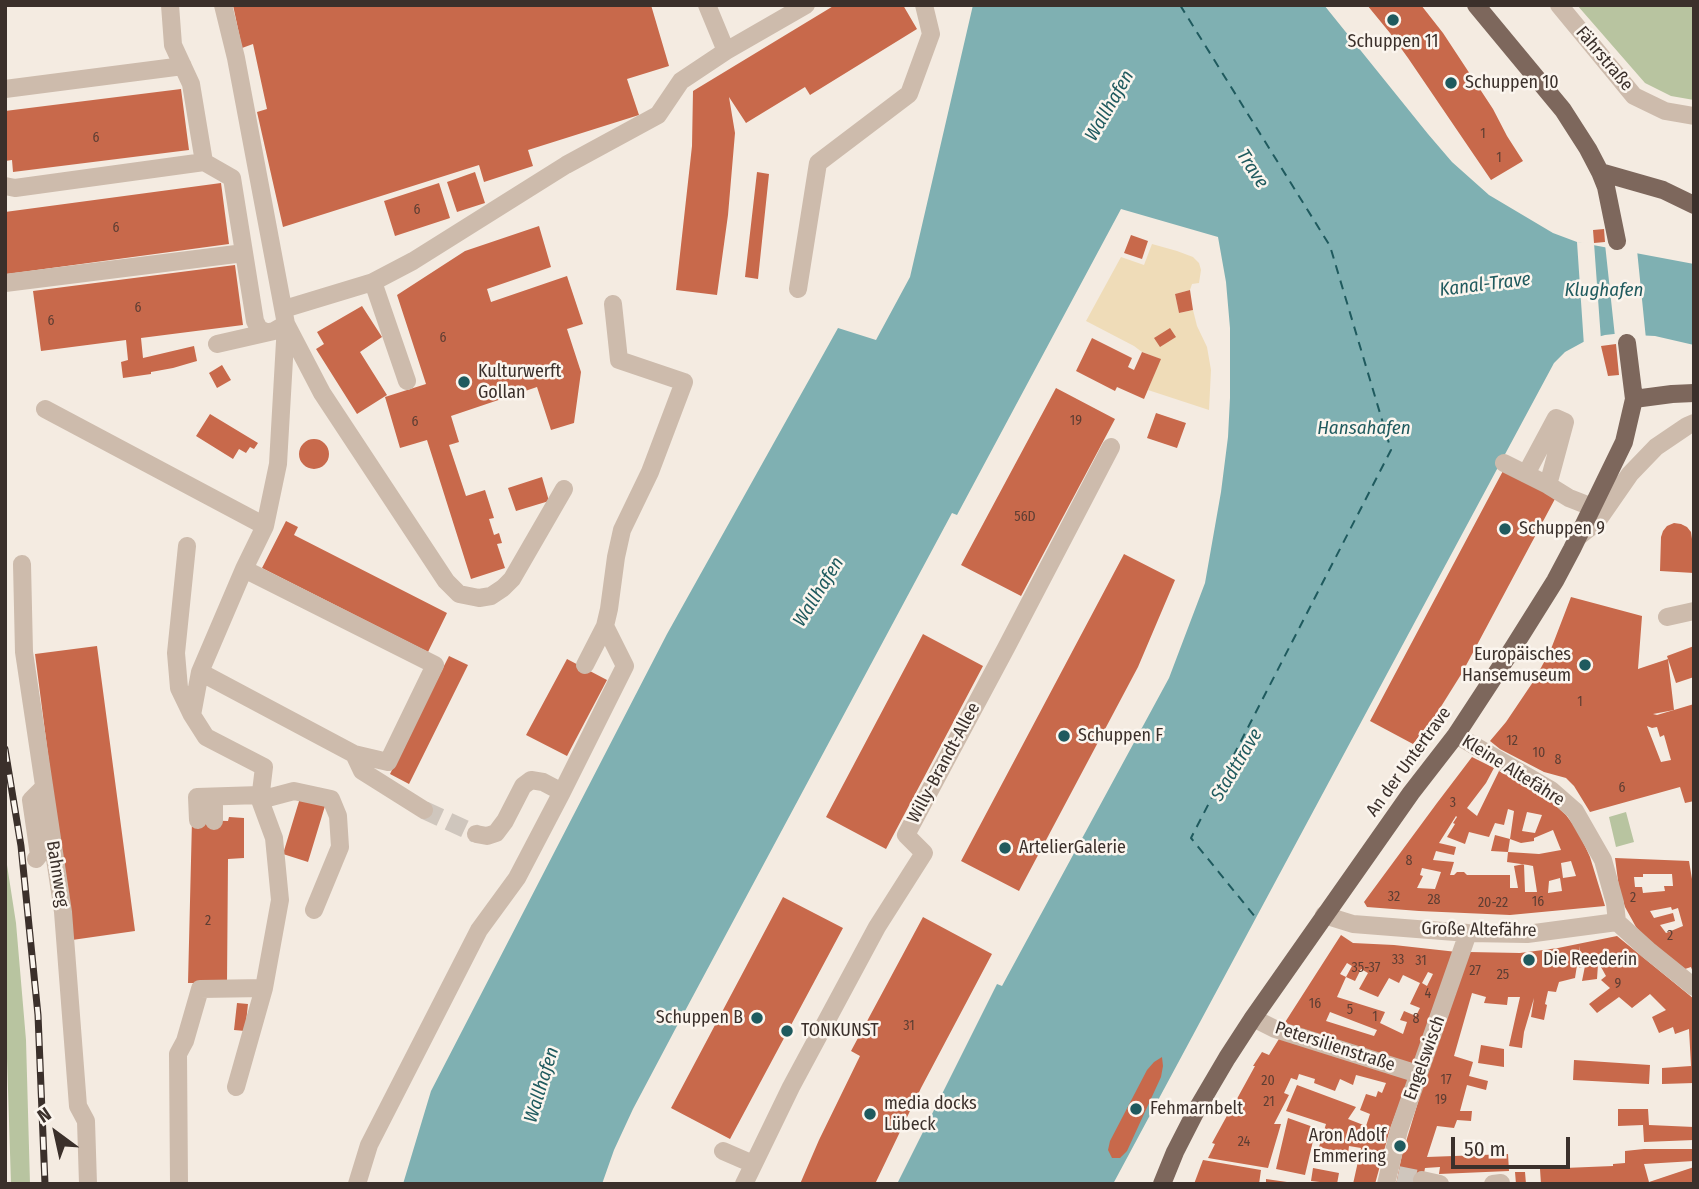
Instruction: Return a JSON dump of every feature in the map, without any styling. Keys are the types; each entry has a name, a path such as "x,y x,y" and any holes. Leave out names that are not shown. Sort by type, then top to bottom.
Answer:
{"main road":[{"path":"1476,5 1563,110 1600,172 1606,187 1617,241"},
{"path":"1600,172 1663,190 1694,205"},
{"name":"An der Untertrave","path":"1162,1184 1213,1079 1324,915 1456,735 1555,581 1624,442 1634,399 1627,343"},
{"path":"1634,399 1694,393"}],"street":[{"path":"170,5 173,46 191,84 204,162"},
{"path":"192,715 200,672 265,526 278,464 285,317 236,58 223,5"},
{"path":"707,5 726,51"},
{"path":"217,344 274,331 285,317 373,282 413,261 566,165 658,115 681,81 726,51 806,5"},
{"path":"798,289 818,163 908,94 931,34 924,5"},
{"name":"Fährstraße","path":"1559,5 1634,96 1665,111 1694,116"},
{"path":"5,89 183,66"},
{"path":"5,186 15,188 204,162 232,178 255,321 259,329 266,332"},
{"path":"5,283 244,253"},
{"path":"373,282 407,381"},
{"path":"584,665 605,626 622,530 650,472 684,382 618,360 613,304"},
{"path":"285,317 322,393 446,581 459,594 478,598 491,596 503,589 512,579 564,489"},
{"path":"45,409 265,526"},
{"path":"1526,474 1556,418 1564,422 1548,485"},
{"path":"1578,537 1596,523 1620,477 1657,447 1694,423"},
{"name":"Willy-Brandt-Allee","path":"744,1184 791,1087 877,927 924,853 906,835 1111,447"},
{"path":"1504,463 1569,498 1592,507"},
{"path":"187,546 176,653 179,688 206,737 264,767 260,798 274,838 280,900 264,988 236,1087"},
{"name":"Bahnweg","path":"22,564 24,652 62,912 78,1106 86,1121 88,1184"},
{"path":"200,672 354,754 388,762 435,665 244,569"},
{"path":"1667,617 1694,611"},
{"path":"357,1184 369,1145 479,930 517,878 625,666 605,626"},
{"name":"Kleine Altefähre","path":"1456,735 1551,790 1575,811 1603,860 1615,903 1617,922"},
{"path":"354,754 362,771 425,810"},
{"path":"476,834 487,836 496,832 505,821 523,786 531,780 543,782 562,792"},
{"path":"36,859 40,855 31,800 43,788"},
{"path":"206,820 214,797 260,798 295,791 331,799 338,816 340,847 314,910"},
{"name":"Große Altefähre","path":"1324,915 1353,924 1468,933 1527,934 1617,922"},
{"path":"1617,922 1694,987"},
{"name":"Engelswisch","path":"1391,1177 1399,1130 1468,933"},
{"path":"179,1184 178,1054 185,1041 200,989 264,988"},
{"name":"Petersilienstraße","path":"1253,1018 1275,1029 1418,1074"},
{"path":"723,1151 753,1164"},
{"path":"1493,1184 1501,1183"}],"green space":[{"path":"1577,5 1694,5 1694,100 1671,96 1645,83"},
{"path":"1626,812 1634,842 1616,847 1609,817"},
{"path":"5,852 16,923 26,1040 30,1184 11,1184 5,995"}],"sand":[{"path":"1152,244 1193,257 1199,263 1199,283 1192,284 1190,290 1175,294 1179,313 1193,310 1207,347 1211,370 1209,410 1148,390 1160,359 1086,321 1121,257 1144,265"}],"water":[{"path":"973,5 1324,5 1452,162 1489,195 1553,233 1577,242 1694,264 1694,345 1655,336 1605,335 1587,340 1565,352 1554,363 1113,1184 897,1184 997,984 1002,986 1169,678 1205,583 1221,492 1230,398 1230,328 1218,237 1121,209 957,515 952,513 678,1024 633,1109 602,1184 403,1184 431,1091 667,634 838,328 876,340 910,277"}],"pier":[{"path":"1577,242 1594,243 1601,340 1584,346"},
{"path":"1605,244 1637,250 1646,339 1615,337"}],"building":[{"path":"233,5 651,5 669,66 627,79 639,115 528,150 533,166 484,182 479,165 283,227 257,112 267,109 253,44 242,48"},
{"path":"835,5 903,5 917,29 810,95 805,87 746,123 729,97 735,133 717,295 676,290 692,146 693,91"},
{"path":"1367,5 1421,5 1443,33 1493,109 1523,161 1491,180 1408,58"},
{"path":"181,89 189,150 13,172 12,160 5,161 5,111"},
{"path":"475,172 485,203 457,212 447,182"},
{"path":"757,172 769,174 758,279 745,277"},
{"path":"221,183 229,244 7,274 5,212"},
{"path":"439,183 450,218 395,236 384,201"},
{"path":"539,226 551,267 487,289 491,302 567,276 583,324 567,329 581,372 574,423 551,430 537,387 451,416 459,442 449,445 466,496 485,490 494,518 489,519 494,535 499,533 502,543 497,544 505,568 471,579 427,440 400,448 385,397 426,384 397,295 465,251"},
{"path":"1604,229 1605,242 1594,243 1593,230"},
{"path":"1131,235 1148,241 1142,259 1124,253"},
{"path":"235,265 243,325 141,338 143,358 194,346 197,361 151,374 123,378 121,362 128,360 126,340 41,351 33,291"},
{"path":"1190,290 1193,310 1179,313 1175,294"},
{"path":"362,306 382,337 360,352 387,395 357,414 316,349 324,344 317,332"},
{"path":"1170,328 1176,337 1160,347 1154,338"},
{"path":"1092,338 1132,358 1128,367 1134,370 1142,352 1161,359 1144,399 1117,387 1115,391 1076,371"},
{"path":"1616,344 1619,375 1608,376 1601,346"},
{"path":"222,365 231,380 217,388 209,373"},
{"path":"1056,388 1115,419 1021,596 961,565"},
{"path":"1156,413 1186,423 1177,448 1147,438"},
{"path":"210,414 258,443 254,449 250,447 246,453 239,449 233,459 196,436"},
{"path":"314,439 320,440 328,448 328,460 320,468 314,469 308,468 300,460 299,454 300,448 308,440"},
{"path":"1504,469 1556,497 1462,673 1437,713 1413,744 1370,721"},
{"path":"542,477 549,501 516,511 508,488"},
{"path":"286,521 298,527 294,535 447,613 428,652 262,568"},
{"path":"1674,523 1687,527 1694,539 1694,573 1660,571 1661,537 1667,526"},
{"name":"Schuppen F","path":"1124,554 1175,580 1138,667 1019,891 961,861"},
{"path":"1571,597 1642,616 1638,669 1668,659 1674,710 1694,704 1694,801 1685,803 1680,787 1590,812 1566,778 1544,772 1490,741 1535,679 1551,649","holes":["1647,726 1657,727 1660,737 1664,735 1671,760 1661,762"]},
{"path":"923,634 983,666 886,849 826,817"},
{"path":"97,646 135,931 72,940 35,654"},
{"path":"1694,646 1694,677 1676,683 1667,656"},
{"path":"449,656 468,665 409,784 390,774"},
{"path":"567,659 607,680 567,756 526,735"},
{"path":"1472,757 1494,768 1467,808 1477,816 1499,771 1548,798 1578,831 1590,857 1605,906 1510,915 1367,907 1364,902","holes":["1508,809 1514,811 1510,839 1521,843 1534,841 1534,838 1553,830 1561,850 1539,854 1508,852 1507,862 1523,864 1514,866 1518,888 1510,888 1510,875 1467,875 1464,872 1450,875 1454,862 1433,860 1436,851 1454,855 1456,847 1439,843 1456,816 1453,823 1455,824 1447,837 1465,844 1469,832 1489,837 1495,823 1504,825","1527,812 1542,815 1535,833 1522,831","1571,861 1576,876 1563,878 1561,863","1524,864 1533,866 1537,892 1525,892","1422,868 1441,872 1435,889 1417,888 1423,876 1420,875","1560,878 1562,891 1548,893 1549,881"]},
{"path":"300,798 325,806 308,862 283,854"},
{"path":"229,817 244,818 244,858 228,859 227,983 188,983 192,820 228,821"},
{"path":"1495,835 1510,839 1508,852 1491,851"},
{"path":"1615,858 1689,861 1694,891 1694,975 1691,967 1685,969 1649,942 1636,927 1619,888","holes":["1643,874 1672,874 1673,886 1664,886 1665,891 1643,893 1642,887 1635,887 1634,877 1643,877","1671,907 1672,910 1678,908 1683,926 1666,933 1660,925 1675,921 1673,913 1654,918 1650,911"]},
{"name":"Schuppen B","path":"783,897 843,928 730,1139 671,1108"},
{"path":"923,917 992,954 921,1088 875,1184 800,1184 860,1056 851,1051"},
{"path":"1341,935 1353,943 1457,952 1412,1071 1282,1027","holes":["1347,963 1352,966 1346,977 1340,974","1361,969 1368,973 1359,989 1378,997 1389,978 1399,983 1403,975 1420,983 1410,1004 1420,1008 1416,1016 1404,1011 1400,1020 1407,1022 1403,1034 1380,1023 1385,1012 1337,997 1346,977 1355,981","1428,972 1433,974 1427,986 1422,983","1330,1012 1377,1030 1374,1036 1326,1021"]},
{"path":"1617,936 1694,999 1694,1083 1662,1084 1662,1068 1691,1066 1689,1029 1675,1034 1673,1027 1659,1033 1652,1017 1666,1010 1650,994 1632,1008 1619,997 1597,1013 1589,1004 1610,988 1601,980 1606,976 1601,967 1609,963 1598,964 1597,979 1582,981 1585,966 1579,968 1580,946 1575,978 1559,982 1556,992 1548,991 1544,1020 1531,1017 1534,998 1522,1048 1509,1046 1520,997 1508,997 1507,1005 1484,1003 1486,997 1472,993 1454,1056 1473,1062 1469,1076 1488,1081 1486,1090 1467,1085 1460,1111 1472,1111 1471,1121 1457,1120 1454,1128 1437,1126 1427,1157 1508,1154 1509,1171 1439,1174 1440,1167 1425,1168 1422,1184 1396,1184 1434,1049 1469,952 1520,953"},
{"path":"237,1003 248,1004 245,1031 234,1030"},
{"path":"1282,1034 1410,1075 1390,1129 1375,1184 1353,1184 1361,1148 1349,1146 1348,1154 1319,1147 1326,1124 1286,1111 1297,1085 1356,1107 1348,1119 1366,1126 1370,1114 1360,1110 1366,1094 1376,1097 1378,1091 1382,1093 1386,1083 1356,1075 1353,1085 1340,1079 1335,1091 1314,1083 1315,1079 1299,1074 1297,1080 1291,1078 1284,1093 1289,1095 1274,1124 1281,1124 1268,1168 1208,1158 1215,1144 1212,1143 1229,1112 1233,1113 1237,1107 1233,1106 1253,1066 1262,1052 1269,1055"},
{"path":"1481,1045 1504,1049 1504,1067 1478,1063"},
{"name":"Fehmarnbelt","path":"1162,1057 1161,1077 1127,1151 1120,1158 1112,1158 1108,1150 1110,1141 1147,1070"},
{"path":"1574,1060 1650,1065 1649,1084 1573,1080"},
{"path":"1618,1109 1648,1109 1649,1125 1694,1127 1694,1140 1644,1142 1643,1125 1618,1126"},
{"path":"1288,1118 1316,1128 1305,1175 1276,1169"},
{"path":"1694,1149 1694,1161 1644,1164 1649,1182 1694,1167 1694,1184 1541,1184 1540,1169 1613,1166 1625,1163 1625,1151"},
{"path":"1203,1160 1261,1170 1259,1184 1194,1184"},
{"path":"1313,1168 1339,1173 1337,1184 1311,1181"},
{"path":"1515,1172 1525,1172 1526,1184 1516,1184"},
{"path":"1266,1179 1287,1182 1287,1184 1266,1184"}],"ferry route":[{"path":"1180,5 1330,246 1391,450 1191,838 1256,918"}],"tunnel":[{"path":"424,810 476,834"},
{"path":"1398,1175 1422,1180"}],"railway":[{"path":"5,749 21,846 38,1015 45,1184"}],"place":[{"name":"Schuppen 11","path":"1393,20"},
{"name":"Schuppen 10","path":"1451,83"},
{"name":"Kulturwerft Gollan","path":"464,382"},
{"name":"Schuppen 9","path":"1505,529"},
{"name":"Europäisches Hansemuseum","path":"1585,665"},
{"name":"Schuppen F","path":"1064,736"},
{"name":"ArtelierGalerie","path":"1005,848"},
{"name":"Die Reederin","path":"1529,960"},
{"name":"Schuppen B","path":"757,1018"},
{"name":"TONKUNST","path":"787,1031"},
{"name":"Fehmarnbelt","path":"1136,1109"},
{"name":"media docks Lübeck","path":"870,1114"},
{"name":"Aron Adolf Emmering","path":"1400,1146"}],"water label":[{"name":"Wallhafen","path":"1110,106"},
{"name":"Trave","path":"1252,169"},
{"name":"Kanal-Trave","path":"1485,285"},
{"name":"Klughafen","path":"1604,291"},
{"name":"Hansahafen","path":"1364,429"},
{"name":"Wallhafen","path":"819,592"},
{"name":"Stadttrave","path":"1237,765"},
{"name":"Wallhafen","path":"542,1085"}]}
